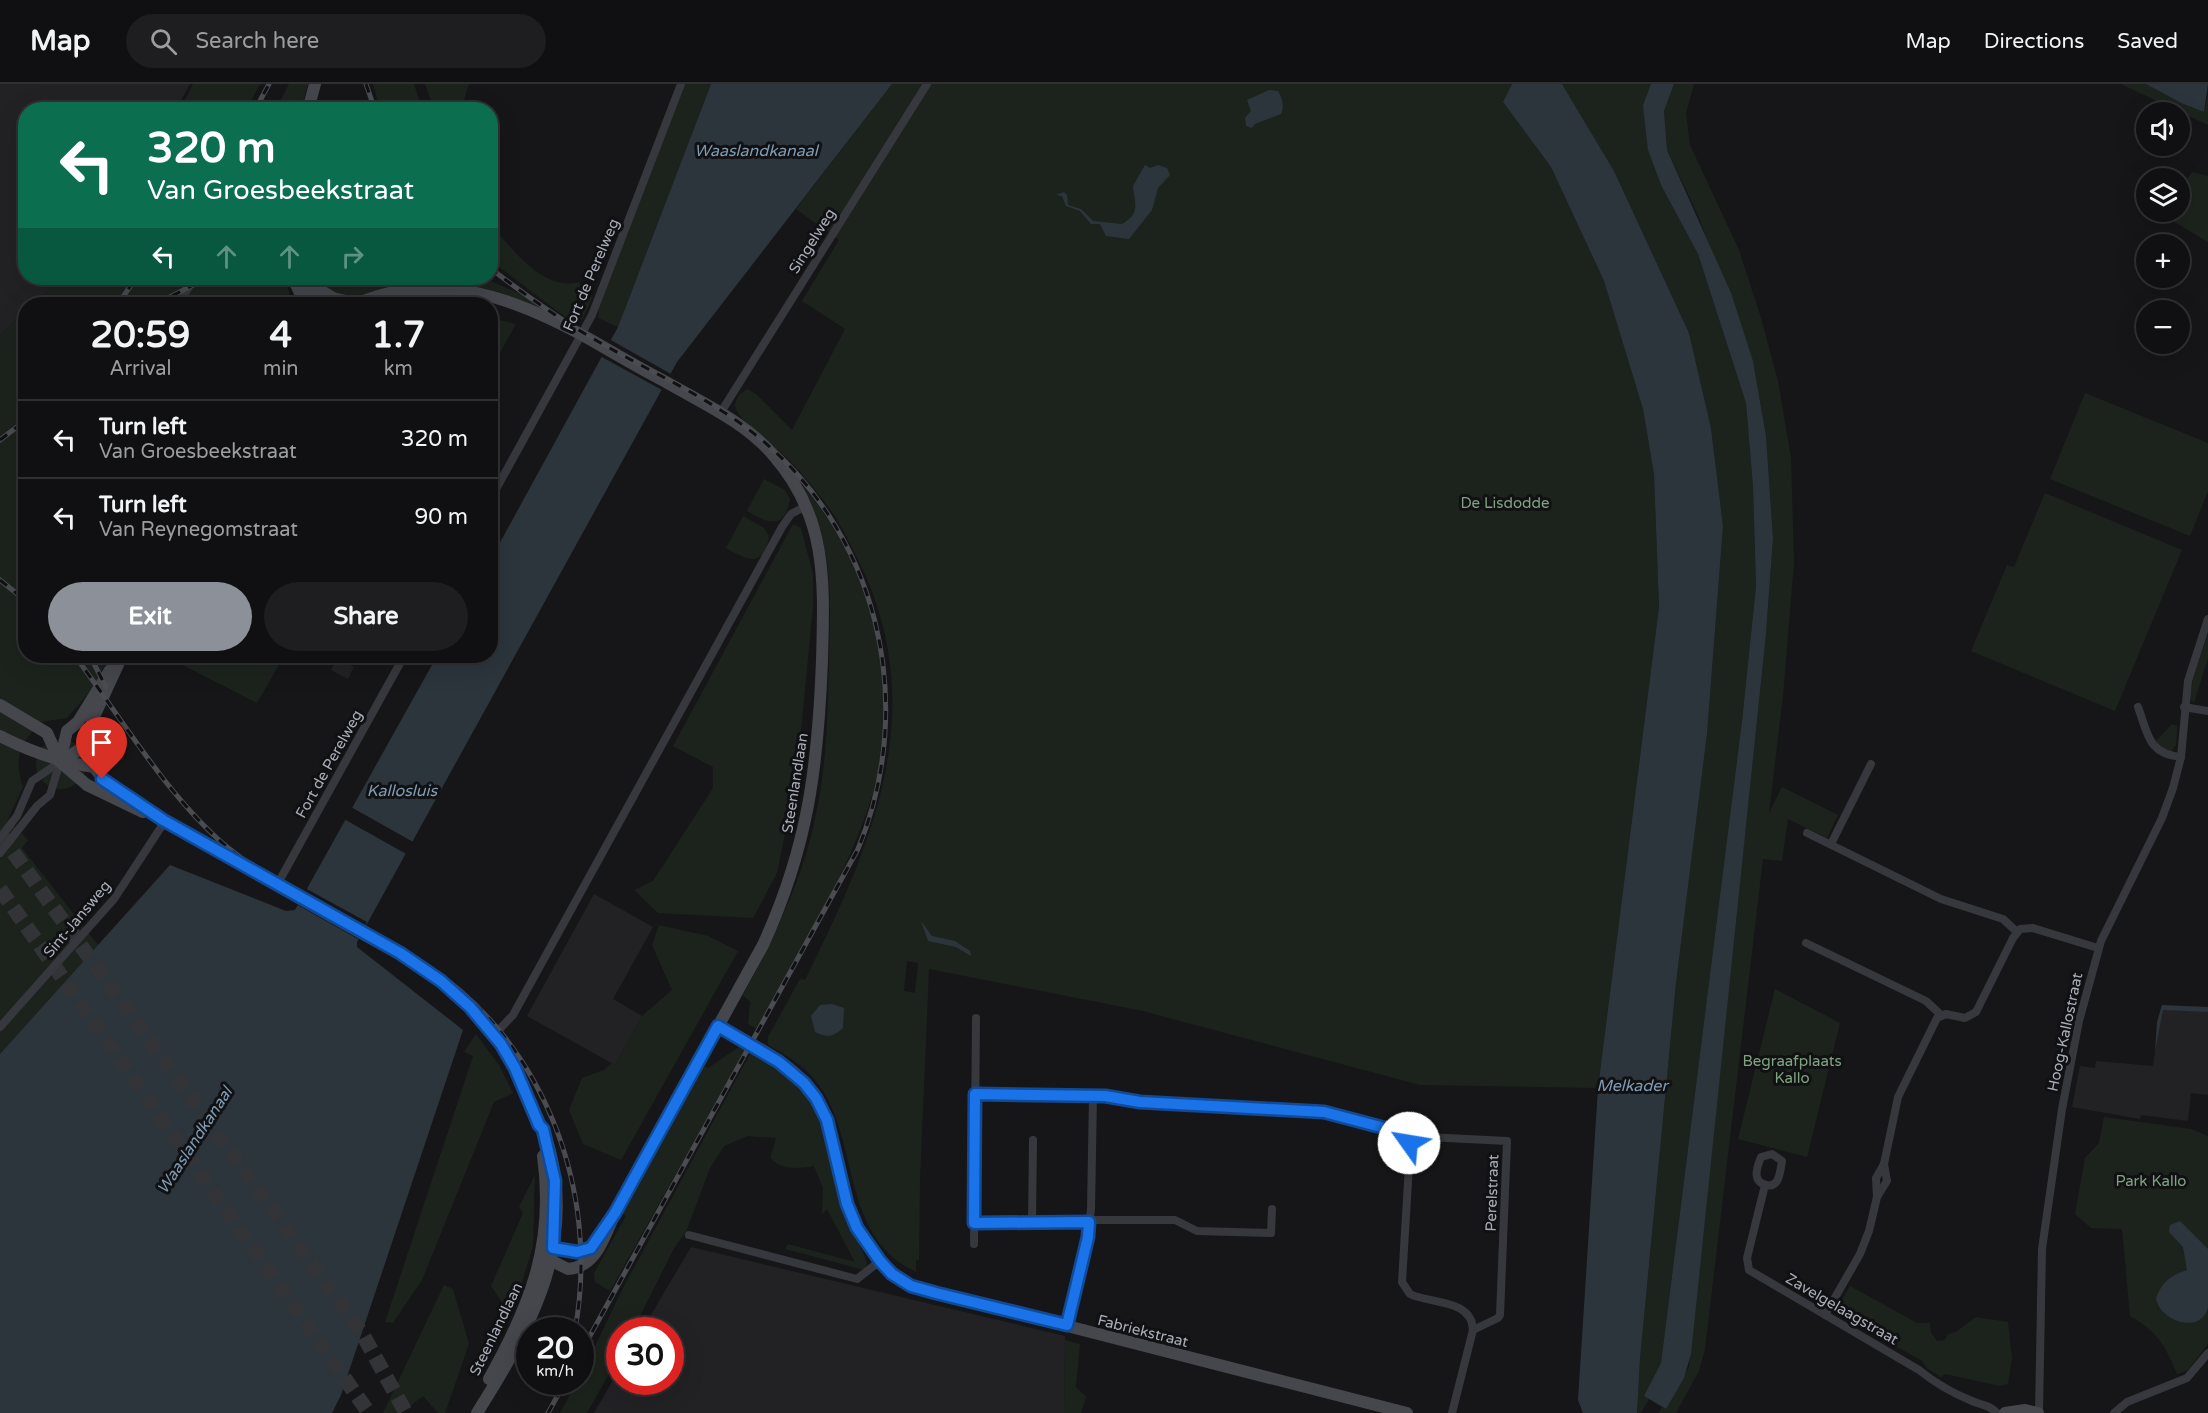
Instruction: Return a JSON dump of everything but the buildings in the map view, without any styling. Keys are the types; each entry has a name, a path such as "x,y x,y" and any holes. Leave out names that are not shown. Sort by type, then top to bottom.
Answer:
{"main road":[{"path":"310,102 315,84"},
{"path":"312,285 331,297"},
{"path":"377,297 428,287 456,288 486,297"},
{"path":"418,297 474,294"},
{"path":"498,300 517,305 582,335"},
{"name":"Steenlandlaan","path":"547,1253 568,1269 590,1261 597,1252 615,1213 763,945 781,903 809,809 818,738 824,588 818,537 806,506 793,481 770,451 744,428 721,412 582,335"},
{"path":"60,762 67,731 78,722 110,669 117,663"},
{"path":"60,762 88,744 92,721 118,663"},
{"path":"0,705 47,733 60,762 96,791 164,821"},
{"path":"0,735 30,752 60,762 94,767 102,779 164,821 400,953 441,981 495,1034 515,1068 539,1125 543,1129 551,1153 555,1181 547,1253"},
{"name":"Fabriekstraat","path":"718,1026 785,1066 816,1098 827,1120 847,1204 857,1228 892,1274 911,1286 1407,1413"},
{"name":"Steenlandlaan","path":"547,1253 577,1252 591,1248 615,1213"},
{"name":"Steenlandlaan","path":"470,1413 522,1318 547,1253"},
{"name":"Steenlandlaan","path":"477,1413 527,1329 538,1306 547,1253"},
{"path":"2005,1413 2025,1410 2038,1413"}],"street":[{"name":"Fort de Perelweg","path":"498,486 582,335 600,297 681,84"},
{"name":"Singelweg","path":"721,412 927,84"},
{"path":"495,1034 513,1015 782,528 791,514 806,506"},
{"name":"Hoog-Kallostraat","path":"2038,1413 2042,1249 2051,1179 2079,1021 2098,948 2162,818 2181,757 2188,681 2208,619"},
{"name":"Fort de Perelweg","path":"277,885 400,663"},
{"path":"2138,707 2153,746 2167,755 2181,757"},
{"path":"2184,707 2208,711"},
{"path":"0,838 17,816 32,781 60,762"},
{"path":"0,854 37,807 50,795 60,762"},
{"path":"1831,844 1872,764"},
{"name":"Sint-Jansweg","path":"0,1027 114,899 164,821"},
{"path":"1807,833 1941,899 2003,919 2017,932"},
{"path":"1825,1315 1860,1254 1877,1197 1887,1181 1884,1164 1898,1097 1934,1022 1941,1015 1965,1018 1976,1012 2017,932 2029,927 2098,948"},
{"path":"1806,943 1926,1001 1941,1015"},
{"path":"974,1244 976,1018"},
{"path":"975,1094 1093,1096 1140,1102 1324,1112 1396,1131 1404,1136 1409,1143 1402,1282 1405,1289 1415,1297 1463,1310 1469,1314 1473,1329 1452,1413"},
{"path":"1067,1325 1088,1237 1093,1096"},
{"name":"Perelstraat","path":"1409,1143 1427,1137 1507,1141 1501,1311 1498,1318 1473,1329"},
{"path":"1032,1224 1033,1140"},
{"name":"Zavelgelaagstraat","path":"1765,1185 1747,1258 1749,1270 1919,1370 1933,1382 1988,1406 1997,1413"},
{"path":"974,1223 1032,1224 1095,1220 1175,1220 1197,1231 1272,1233 1272,1209"},
{"path":"689,1235 857,1279 880,1261"},
{"path":"2114,1413 2132,1399 2187,1378 2208,1353"}],"shaded area":[{"path":"0,84 190,84 180,102 18,102 18,285 55,285 42,297 18,297 18,318 0,335"},
{"path":"335,663 347,663 354,667 348,679 331,670"},
{"path":"594,894 653,927 613,999 642,1016 615,1065 527,1016"},
{"path":"2161,1007 2208,1011 2208,1095 2191,1093 2188,1121 2141,1115 2140,1119 2072,1107 2080,1066 2095,1068 2096,1061 2153,1066"},
{"path":"691,1247 1065,1336 1064,1413 594,1413 606,1392 606,1395 684,1395 684,1317 650,1317"}],"green space":[{"path":"193,84 260,84 250,102 184,102"},
{"path":"289,84 308,84 303,102 280,102"},
{"path":"373,84 414,84 420,102 378,102"},
{"path":"425,84 469,84 463,102 431,102"},
{"path":"681,84 711,84 618,327 598,318 600,297"},
{"name":"De Lisdodde","path":"892,84 1512,84 1503,102 1551,167 1604,281 1643,409 1654,474 1659,607 1598,1088 1420,1085 1143,1011 929,969 919,1260 916,1260 916,1272 891,1256 874,1235 862,1211 840,1131 830,1105 816,1081 806,1070 768,1045 768,1037 800,979 805,980 851,881 870,831 884,780 891,730 891,678 883,626 860,563 824,501 790,461 748,425 735,405 738,396 747,389 756,394 792,430 845,329 802,301 839,240 796,209","holes":["907,961 918,963 915,993 904,991"]},
{"path":"1562,84 1651,84 1643,105 1662,187 1698,254 1746,403 1753,487 1756,586 1742,721 1661,1363 1645,1396 1649,1399 1641,1413 1637,1413 1640,1359 1676,983 1707,734 1723,526 1711,428 1689,333 1614,171"},
{"path":"1674,84 1694,84 1686,113 1690,145 1739,250 1761,318 1778,381 1791,458 1794,562 1783,696 1769,813 1782,787 1838,815 1827,838 1788,819 1782,861 1763,859 1705,1349 1699,1371 1676,1413 1659,1413 1662,1407 1665,1409 1689,1367 1766,634 1773,538 1766,436 1753,361 1698,215 1667,150 1664,111"},
{"path":"2121,84 2146,84 2179,102 2159,102"},
{"path":"2208,96 2208,125 2190,117 2190,107 2204,112"},
{"path":"2192,172 2208,176 2208,242 2175,222 2190,222 2190,175"},
{"path":"498,233 519,256 541,275 553,281 579,282 592,298 583,318 576,322 568,319 498,266"},
{"path":"498,284 527,297 546,310 514,298 427,285"},
{"path":"55,285 288,285 290,297 42,297"},
{"path":"320,285 406,285 360,297 335,294"},
{"path":"18,318 18,663 106,663 90,691 67,718 41,722 23,744 19,767 23,787 8,819 28,840 22,848 98,945 0,1054 0,335"},
{"path":"498,320 516,324 498,356"},
{"path":"2085,393 2208,443 2208,491 2190,536 2050,479"},
{"path":"764,479 785,490 790,499 784,516 774,522 747,511"},
{"path":"801,484 827,518 848,555 865,594 876,636 883,679 884,722 879,764 859,834 833,891 757,1029 748,1024 750,1002 743,995 776,931 802,865 819,799 826,738 830,609 828,568 819,528"},
{"path":"2045,493 2182,550 2115,711 1971,651 2007,565 2014,567"},
{"path":"743,516 764,528 769,536 763,553 754,559 741,556 726,548"},
{"path":"793,524 801,528 813,574 813,606 797,774 777,873 753,918 658,913 634,890 653,881 713,788 713,767 673,746"},
{"path":"2208,634 2208,658 2194,703 2190,698 2193,679"},
{"path":"179,663 280,663 257,703"},
{"path":"2172,724 2177,726 2176,745 2171,752 2162,750 2156,741"},
{"path":"56,739 66,739 79,746 86,759 86,769 79,782 66,789 56,789 47,785 40,778 36,769 36,759 40,750 47,743"},
{"path":"659,925 708,936 738,951 621,1160 583,1144 569,1110 582,1078 604,1070 612,1063 615,1065 642,1016 672,990 652,945"},
{"name":"Begraafplaats Kallo","path":"1775,989 1840,1023 1807,1157 1738,1139"},
{"path":"476,1034 499,1065 513,1093 494,1102 422,1280 393,1323 385,1322 473,1056 464,1052"},
{"path":"739,1047 746,1049 610,1291 595,1282 594,1273 626,1216 623,1214 704,1066 708,1068"},
{"path":"751,1052 787,1074 810,1101 817,1116 828,1149 842,1208 865,1256 867,1264 864,1270 785,1249 788,1244 855,1262 827,1209 822,1214 823,1188 814,1166 790,1168 780,1165 770,1158 776,1138 748,1136 724,1146 710,1168 686,1232 674,1248 640,1317 609,1317"},
{"name":"Park Kallo","path":"2104,1117 2191,1129 2208,1136 2208,1344 2188,1370 2177,1374 2160,1340 2130,1316 2122,1229 2091,1228 2075,1214 2085,1158 2099,1143"},
{"path":"535,1175 533,1246 520,1289 509,1313 491,1286 523,1213 519,1207"},
{"path":"444,1285 453,1289 469,1344 445,1413 438,1413 423,1396 401,1413 383,1413"},
{"path":"1850,1286 1917,1323 1930,1323 1931,1333 1937,1341 1945,1340 1948,1334 1956,1332 1976,1317 2008,1322 2012,1358 2008,1384 2000,1386 1945,1374 1941,1377 1928,1369 1922,1361 1835,1312"},
{"path":"606,1323 606,1379 587,1413 560,1413 570,1395 594,1395 594,1348"},
{"path":"1065,1340 1080,1344 1076,1387 1086,1397 1081,1413 1064,1413"}],"water":[{"path":"711,84 892,84 677,362 357,942 357,947 463,1030 341,1395 332,1413 0,1413 0,1054 170,865 286,911 295,910 433,663 498,663 498,546 618,327"},
{"name":"Melkader","path":"1512,84 1562,84 1614,171 1689,333 1711,428 1723,526 1707,734 1676,983 1640,1359 1637,1413 1583,1413 1578,1400 1598,1088 1659,607 1654,474 1643,409 1604,281 1551,167 1503,102"},
{"path":"1651,84 1674,84 1664,111 1667,150 1731,293 1753,361 1766,436 1773,538 1766,634 1691,1354 1684,1378 1666,1409 1644,1396 1661,1363 1742,721 1756,586 1753,487 1746,403 1698,254 1662,187 1648,150 1643,105"},
{"path":"2146,84 2208,84 2204,112 2190,107 2190,102 2179,102"},
{"path":"1269,90 1278,91 1282,99 1281,114 1255,124 1252,128 1246,126 1245,118 1251,111 1247,100"},
{"path":"1145,165 1150,168 1158,165 1167,168 1170,175 1158,188 1152,210 1129,239 1106,236 1100,224 1091,224 1080,211 1066,206 1062,196 1056,195 1064,192 1067,195 1068,205 1081,209 1093,221 1122,224 1135,211 1133,186"},
{"path":"921,921 932,936 955,941 970,951 971,956 956,947 928,941"},
{"path":"832,1004 844,1008 843,1028 830,1036 815,1032 811,1016 820,1005"},
{"path":"2162,1005 2208,1007 2208,1012 2163,1010 2155,1051 2157,1022"},
{"path":"2180,1221 2208,1249 2208,1307 2204,1316 2190,1323 2173,1319 2159,1306 2156,1298 2161,1287 2168,1280 2187,1270 2183,1247 2169,1232 2170,1225"}],"pier":[{"path":"609,339 671,374 662,390 600,356"},
{"path":"351,807 415,843 408,855 344,819"},
{"path":"305,888 367,922 358,939 296,904"}],"tunnel":[{"path":"0,834 363,1335 406,1413"},
{"path":"0,889 369,1413"}],"railway":[{"path":"259,102 269,84"},
{"path":"366,84 372,102"},
{"path":"498,274 571,325 731,417 793,469 829,515 856,566 875,620 884,677 885,735 876,792 858,849 594,1329"},
{"path":"123,297 131,285"},
{"path":"170,297 193,285"},
{"path":"0,440 18,426"},
{"path":"0,580 18,595"},
{"path":"80,663 165,781 205,827 227,847 299,895 426,965 468,997 503,1036 532,1079 555,1125 570,1175 579,1226 581,1278 576,1317"},
{"path":"94,663 106,687"},
{"path":"548,1413 558,1395"}],"route":[{"path":"102,779 163,820 400,953 454,991 470,1007 495,1034 501,1044 515,1068 539,1125 543,1129 551,1153 555,1181 556,1211 553,1248 577,1252 591,1248 615,1213 718,1026 779,1062 804,1083 816,1098 827,1120 847,1204 857,1228 892,1274 911,1286 1067,1325 1088,1237 1089,1222 1084,1224 974,1223 975,1094 1105,1096 1123,1101 1324,1112 1396,1131 1401,1133 1409,1143"}],"water label":[{"name":"Waaslandkanaal","path":"756,150"},
{"name":"Kallosluis","path":"402,790"},
{"name":"Waaslandkanaal","path":"194,1140"}]}
